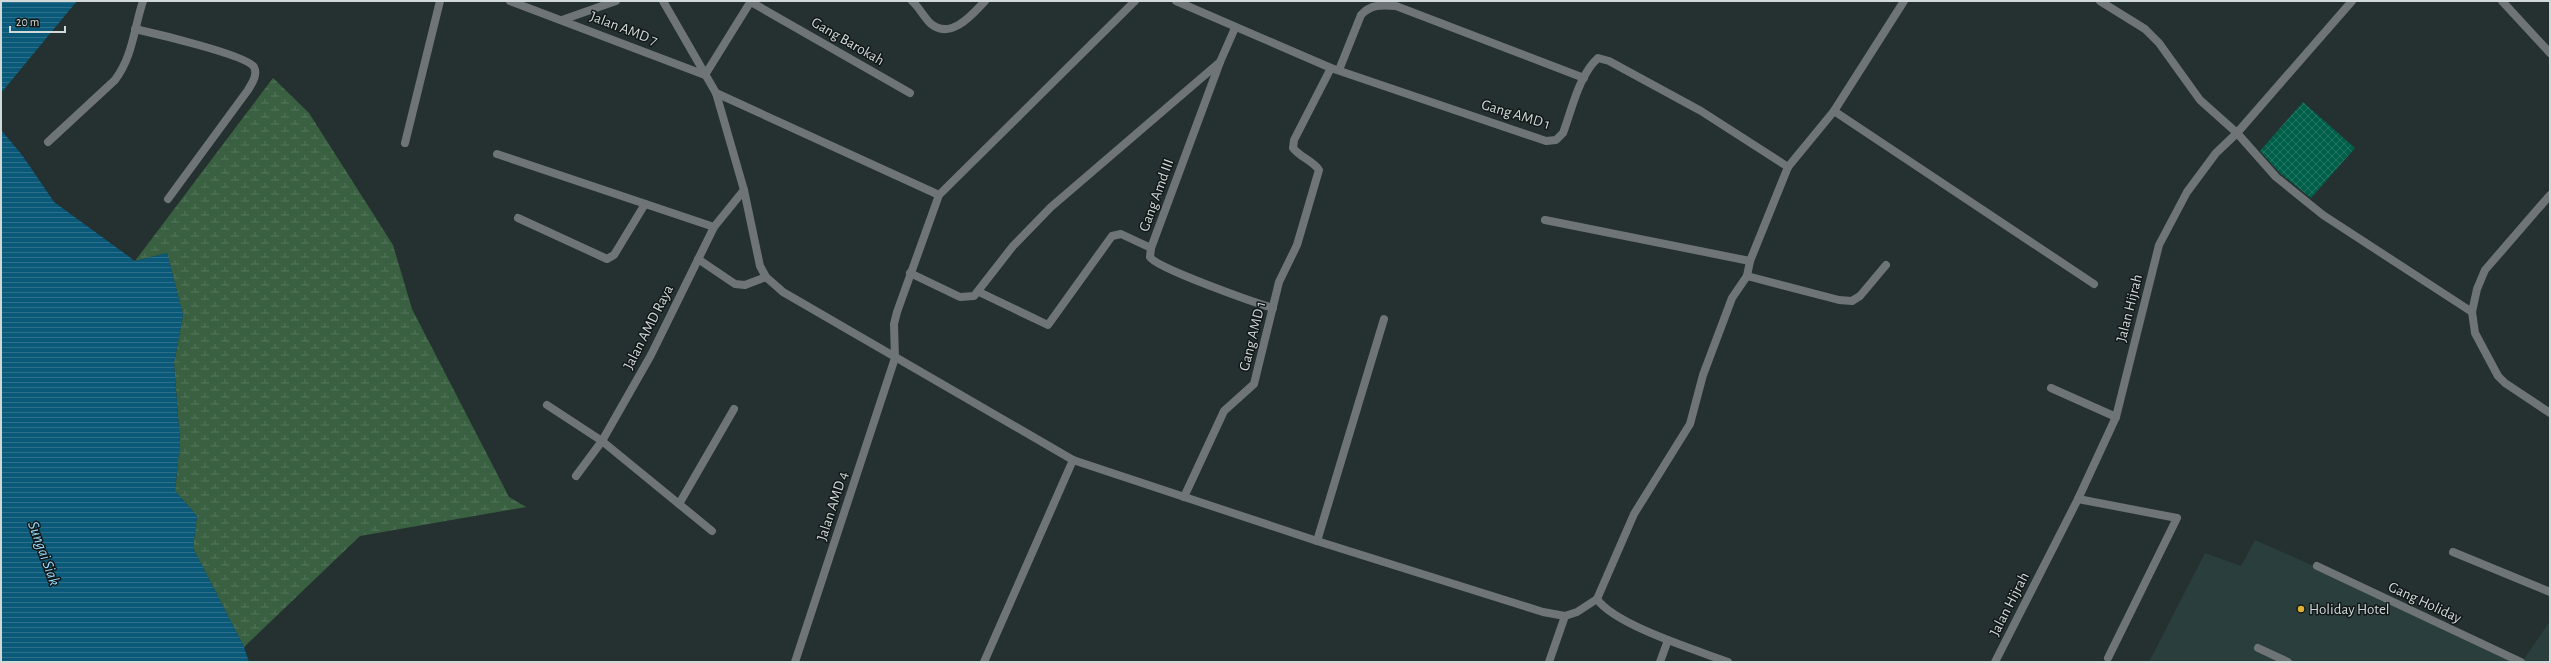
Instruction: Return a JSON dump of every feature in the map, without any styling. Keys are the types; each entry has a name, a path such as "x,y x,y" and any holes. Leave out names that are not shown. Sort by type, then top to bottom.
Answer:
{"street":[{"path":"48,142 115,80 127,61 143,1"},
{"path":"405,143 440,1"},
{"name":"Jalan AMD 7","path":"510,1 705,74"},
{"path":"562,20 616,1"},
{"path":"663,1 716,93 744,190 755,249 766,277 783,292 1073,460 1317,541 1543,612 1565,616 1577,612 1597,598 1634,514 1690,424 1703,375 1732,298 1748,276 1750,261 1788,167 1834,111 1904,1"},
{"name":"Gang Barokah","path":"705,74 751,1 910,93"},
{"path":"912,1 930,23 939,29 946,29 955,27 985,1"},
{"path":"895,358 894,324 910,273 939,195 1135,1"},
{"name":"Gang AMD 1","path":"1176,1 1235,28 1335,69 1546,140 1556,140 1563,133 1584,78 1592,64 1598,58 1609,61 1702,111 1788,167"},
{"path":"2100,1 2113,4 2145,29 2159,43 2200,100 2237,133 2276,177 2323,215 2472,312"},
{"name":"Jalan Hijrah","path":"1995,662 2078,499 2116,417 2159,245 2187,192 2216,153 2237,133 2352,1"},
{"path":"2502,1 2550,53"},
{"path":"1335,69 1360,15 1365,10 1379,5 1396,6 1584,78"},
{"name":"Gang Amd III","path":"978,292 1048,325 1112,236 1121,234 1151,248 1220,62 1235,28"},
{"path":"135,29 203,46 247,61 254,68 255,74 248,90 168,199"},
{"path":"910,273 960,297 969,298 978,292 1014,246 1051,207 1220,62"},
{"name":"Gang AMD 1","path":"1184,497 1224,411 1254,384 1280,282 1297,246 1319,170 1315,163 1299,155 1293,148 1294,140 1335,69"},
{"path":"716,93 939,195"},
{"path":"1834,111 2094,284"},
{"path":"497,154 714,227"},
{"name":"Jalan AMD Raya","path":"576,476 602,441 665,328 714,227 744,190"},
{"path":"2550,194 2484,270 2477,289 2472,312 2475,333 2498,376 2505,383 2550,413"},
{"path":"518,218 607,259 614,254 645,204"},
{"path":"1545,220 1750,261"},
{"path":"1151,248 1150,257 1156,263 1273,308"},
{"path":"698,259 735,284 745,285 766,277"},
{"path":"1748,276 1839,300 1852,301 1860,296 1886,265"},
{"path":"1317,541 1384,319"},
{"name":"Jalan AMD 4","path":"795,662 895,358"},
{"path":"2051,388 2116,417"},
{"path":"547,405 602,441 712,531"},
{"path":"679,504 734,409"},
{"path":"984,662 1073,460"},
{"path":"2078,499 2177,518 2108,658"},
{"path":"2453,552 2550,592"},
{"name":"Gang Holiday","path":"2317,566 2521,662"},
{"path":"1597,598 1611,613 1668,640 1728,662"},
{"path":"1549,662 1565,616"},
{"path":"1660,662 1668,640"},
{"path":"2258,648 2288,662"}],"shaded area":[{"path":"2255,540 2524,659 2550,621 2550,662 2149,662 2205,553 2241,566"}],"green space":[{"path":"273,78 309,113 393,245 412,309 509,497 526,507 360,536 244,647 193,548 197,516 175,491 180,442 174,363 183,315 167,253 135,261"}],"water":[{"path":"1,1 77,1 1,93"},
{"name":"Sungai Siak","path":"1,130 22,155 54,202 135,261 167,253 183,315 174,363 180,442 175,491 197,516 193,548 244,647 249,662 1,662"}],"building":[{"path":"2303,102 2355,148 2311,198 2280,173 2260,151"}],"place":[{"name":"Holiday Hotel","path":"2301,609"}]}
